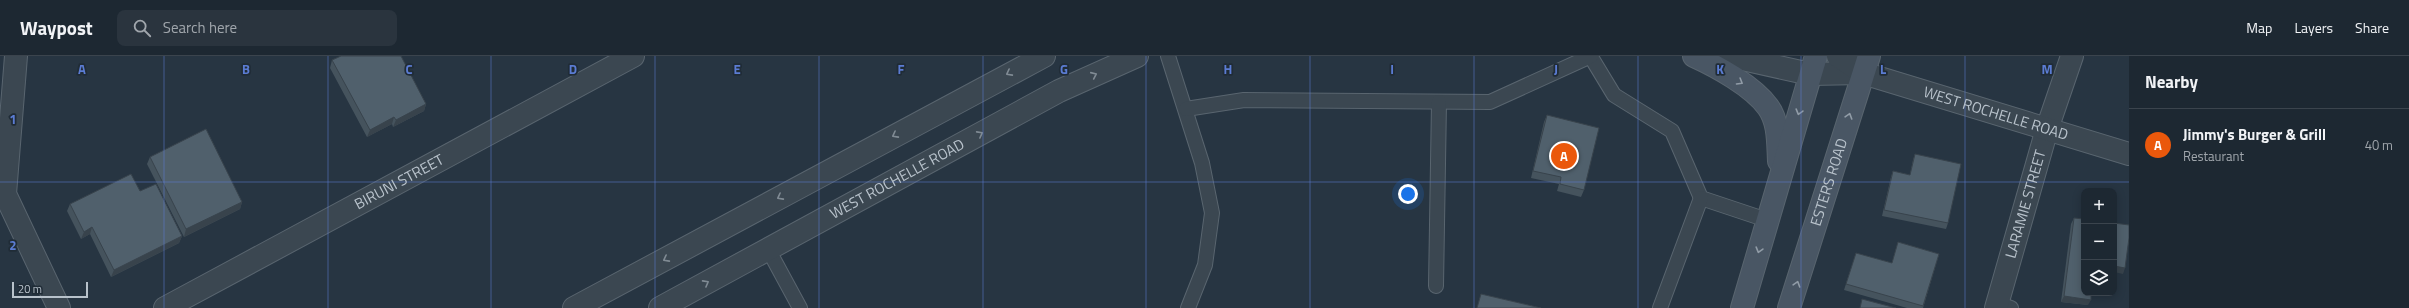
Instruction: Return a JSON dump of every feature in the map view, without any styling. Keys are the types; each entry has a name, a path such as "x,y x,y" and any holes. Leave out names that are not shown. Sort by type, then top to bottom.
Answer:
{"main road":[{"path":"1694,56 1746,86 1768,107 1777,131 1780,176"},
{"name":"ESTERS ROAD","path":"1789,308 1866,64"},
{"path":"1742,308 1813,65"}],"street":[{"path":"16,56 5,194 60,308"},
{"name":"BIRUNI STREET","path":"166,308 633,56"},
{"path":"574,308 1044,56"},
{"name":"WEST ROCHELLE ROAD","path":"660,308 1059,91 1137,56"},
{"name":"WEST ROCHELLE ROAD","path":"1729,56 1813,65 1866,64"},
{"name":"WEST ROCHELLE ROAD","path":"1838,56 1866,64 2047,129 2129,154"},
{"name":"LARAMIE STREET","path":"2001,306 2047,129 2072,56"}],"lane":[{"path":"1168,56 1202,163 1212,213 1205,265 1188,308"},
{"path":"1186,109 1244,100 1490,102 1591,56 1614,95 1672,131 1701,198 1660,308"},
{"path":"1436,286 1439,102"},
{"path":"1701,198 1767,220"},
{"path":"768,249 800,308"}],"building":[{"path":"341,56 401,56 426,104 396,120 394,117 370,130 332,60"},
{"path":"1547,115 1599,128 1584,190 1560,184 1561,177 1533,171"},
{"path":"206,129 242,202 186,229 150,157"},
{"path":"1915,154 1961,164 1948,223 1884,210 1893,171 1910,175"},
{"path":"131,174 140,191 156,184 182,236 114,270 92,227 84,232 70,204"},
{"path":"2074,218 2081,219 2081,296 2091,296 2091,300 2064,296"},
{"path":"2117,223 2129,225 2129,238 2125,268 2117,267"},
{"path":"1898,242 1939,254 1923,306 1846,284 1856,253 1892,263"},
{"path":"1481,294 1541,308 1477,308"},
{"path":"1862,299 1896,308 1860,308"}],"place":[{"name":"Jimmy's Burger & Grill","path":"1564,156"}]}
